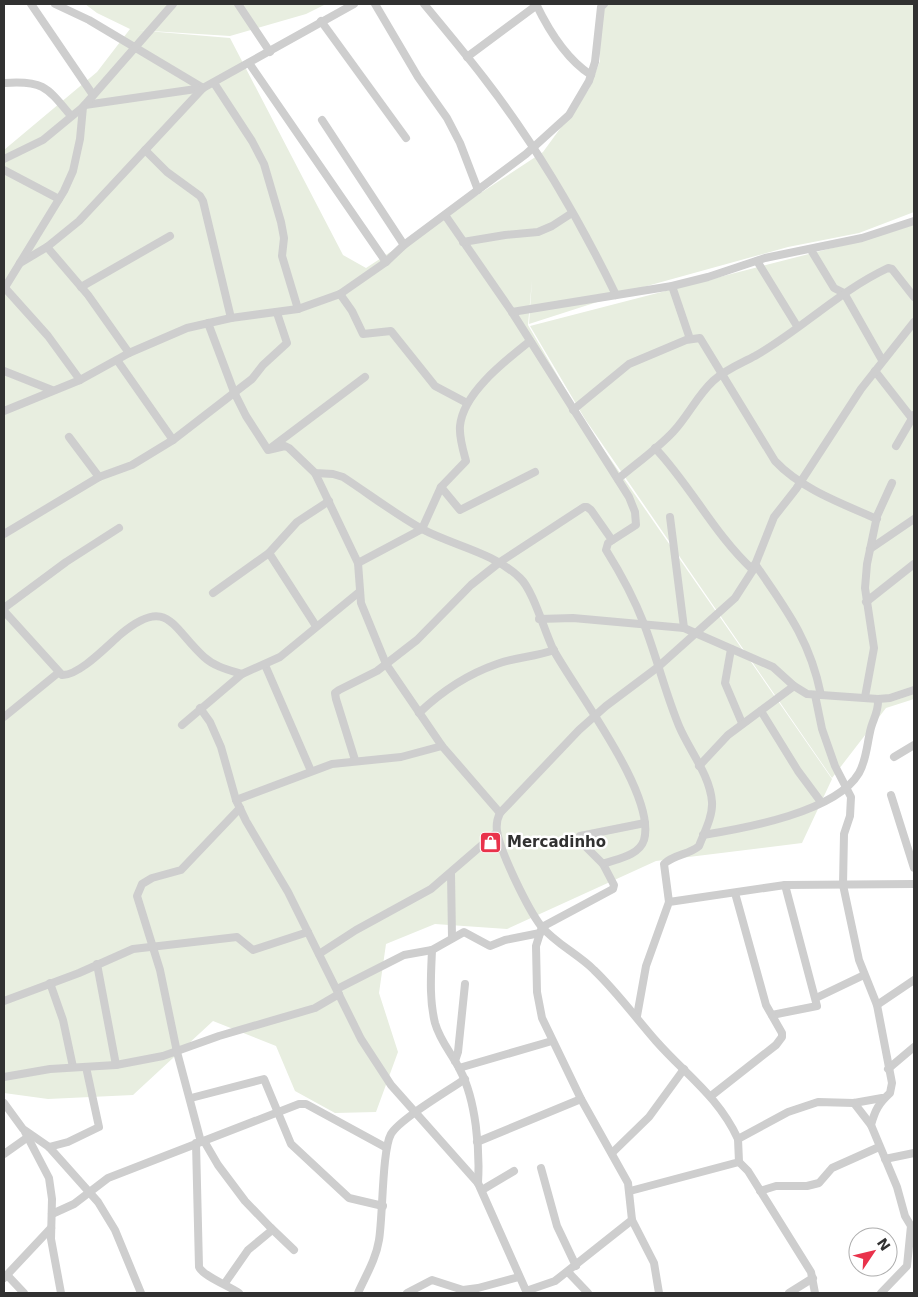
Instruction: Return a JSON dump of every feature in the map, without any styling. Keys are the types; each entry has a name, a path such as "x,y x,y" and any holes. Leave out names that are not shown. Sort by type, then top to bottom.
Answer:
{"street":[{"path":"31,4 93,95"},
{"path":"55,4 90,20 135,49 204,88"},
{"path":"4,159 43,140 84,106 173,4"},
{"path":"238,4 270,52"},
{"path":"84,106 204,88 352,4"},
{"path":"375,4 460,143 478,190"},
{"path":"424,4 467,57 532,148 572,212 616,295"},
{"path":"467,57 537,5 542,18 576,66 591,75"},
{"path":"4,411 80,380 165,336 231,318 298,309 340,294 386,262 404,245 532,148 569,115 591,75 595,62 601,5"},
{"path":"321,20 406,138"},
{"path":"249,63 386,262"},
{"path":"4,83 36,83 54,95 71,116"},
{"path":"214,83 252,140 264,164 281,222 284,238 282,256 298,309"},
{"path":"20,263 47,247 79,220 204,88"},
{"path":"80,380 48,336 4,288 59,199 73,171 83,125 84,106"},
{"path":"322,120 404,245"},
{"path":"145,150 167,172 200,196 203,201 231,318"},
{"path":"4,170 59,199"},
{"path":"463,242 545,230 572,212"},
{"path":"445,215 512,312 629,497 637,521 634,528 612,540 606,546 606,550 631,592 645,626 673,712 710,791 712,810 703,835 695,849 671,857 664,864 669,902 646,966 637,1016"},
{"path":"512,312 672,286 708,277 757,261 862,238 914,222"},
{"path":"81,287 170,236"},
{"path":"47,247 81,287 130,353"},
{"path":"811,250 834,288 844,293 882,360"},
{"path":"757,261 797,326"},
{"path":"618,479 673,432 698,398 721,374 729,368 755,356 844,293 888,268 892,269 914,298"},
{"path":"672,286 690,339"},
{"path":"340,294 352,311 363,334 391,331 435,386 467,403"},
{"path":"4,534 100,477 132,464 173,440 252,379 263,365 287,344 277,313"},
{"path":"815,1293 813,1278 748,1171 739,1162 738,1139 726,1115 711,1096 657,1043 637,1016 593,969 541,930 513,874 497,832 496,821 500,812 595,716 658,667 735,598 754,567 774,517 861,388 914,322"},
{"path":"208,323 234,392 246,416 268,450"},
{"path":"573,410 629,364 690,339 700,338 775,461 783,470 800,481 877,519"},
{"path":"358,562 422,529 441,487 466,461 460,426 467,403 503,363 530,341"},
{"path":"117,360 173,440"},
{"path":"4,370 52,390"},
{"path":"875,371 914,418 896,446"},
{"path":"268,450 364,377"},
{"path":"68,437 100,477"},
{"path":"268,450 285,446 315,473 358,562 358,593 386,664 442,746 500,812"},
{"path":"655,448 683,480 729,544 754,567 783,604 810,650 829,748 835,766 851,797 850,816 844,834 842,885 864,975 877,1005 892,1089 882,1098 871,1125"},
{"path":"441,487 460,510 535,472"},
{"path":"315,473 333,474 343,477 422,529 460,547 500,562 526,584 539,619 554,650 608,736 643,812 645,823 643,842 639,848 629,855 603,864"},
{"path":"865,697 874,648 865,588 870,549 877,519 892,483"},
{"path":"213,594 269,553 296,522 329,501"},
{"path":"356,760 335,693 377,671 417,640 451,603 500,562 588,507 612,540"},
{"path":"670,517 684,628"},
{"path":"870,549 914,519"},
{"path":"119,528 59,567 4,610 58,673 67,676 124,632 145,618 155,616 164,617 173,622 204,657 214,664 242,674"},
{"path":"269,553 316,626"},
{"path":"866,602 914,564"},
{"path":"182,725 242,674 265,665 280,656 358,593"},
{"path":"539,619 573,618 645,626 684,628 693,634 773,667 801,692 878,699 913,693"},
{"path":"731,649 725,683 742,723"},
{"path":"419,713 447,689 496,664 538,656 554,650"},
{"path":"265,665 311,771"},
{"path":"4,717 58,673"},
{"path":"699,766 742,723 762,711 778,696 794,686"},
{"path":"703,835 779,820 847,788 860,773 870,730 878,710 878,699"},
{"path":"200,708 210,722 221,748 236,800 288,892 376,1065 415,1114 480,1187 527,1292 555,1281 632,1220"},
{"path":"762,711 798,771 820,802"},
{"path":"236,800 311,771 356,760 401,757 442,746"},
{"path":"894,757 914,746"},
{"path":"891,795 914,868"},
{"path":"239,1293 225,1283 204,1274 199,1267 200,1142 191,1098 177,1052 160,970 137,896 138,889 152,878 180,870 240,808"},
{"path":"4,1077 73,1067 116,1064 177,1052 219,1036 315,1008 338,992 404,955 432,950 452,938 467,932 490,946 541,930 613,889 614,885 603,864 580,841 580,836 645,823"},
{"path":"319,954 356,930 421,896 451,873 497,832"},
{"path":"451,873 452,938"},
{"path":"669,902 786,885 914,884"},
{"path":"772,1015 817,1006 786,885"},
{"path":"711,1096 780,1041 782,1033 766,1005 735,892"},
{"path":"541,930 536,946 537,992 542,1018 581,1099 612,1153 630,1191 632,1220 654,1263 659,1293"},
{"path":"4,1001 79,974 97,964 133,949 237,937 253,950 308,932"},
{"path":"432,950 432,1002 435,1023 440,1036 465,1079 478,1142 480,1187"},
{"path":"97,964 116,1064"},
{"path":"816,998 864,975"},
{"path":"877,1005 914,980"},
{"path":"50,983 63,1020 73,1067"},
{"path":"457,1065 465,984"},
{"path":"457,1065 552,1041"},
{"path":"888,1069 914,1047"},
{"path":"49,1147 68,1142 98,1127 86,1067"},
{"path":"612,1153 649,1117 684,1069"},
{"path":"191,1098 261,1078 265,1080 276,1112 291,1144 343,1194 349,1198 383,1206"},
{"path":"358,1293 377,1249 383,1206 385,1147 391,1134 401,1123 465,1079"},
{"path":"738,1139 788,1112 818,1102 854,1103 882,1098"},
{"path":"478,1142 581,1099"},
{"path":"4,1103 28,1137 49,1178 52,1214 51,1228 61,1293"},
{"path":"854,1103 871,1125 897,1187 905,1216 913,1226 907,1266 881,1293"},
{"path":"52,1214 74,1204 88,1191 108,1178 298,1104 306,1104 385,1147"},
{"path":"23,1129 49,1147 105,1212 115,1230 141,1293"},
{"path":"4,1154 28,1137"},
{"path":"200,1142 245,1201 294,1250"},
{"path":"760,1191 776,1186 807,1186 819,1183 832,1168 879,1147"},
{"path":"885,1159 914,1153"},
{"path":"630,1191 739,1162"},
{"path":"541,1168 556,1226 576,1266"},
{"path":"480,1187 514,1171"},
{"path":"24,1293 6,1277 51,1228"},
{"path":"225,1283 248,1250 271,1231 271,1228"},
{"path":"568,1272 588,1293"},
{"path":"407,1293 432,1280 463,1290 519,1277"},
{"path":"789,1293 813,1278"}],"shaded area":[{"path":"85,4 326,4 306,14 230,36 135,30 230,38 343,255 366,268 543,152 589,89 600,61 598,30 606,4 914,4 914,212 859,233 788,247 647,286 529,324 532,280 528,325 584,421 832,779 802,843 656,861 507,929 435,924 386,944 379,993 398,1052 376,1112 335,1113 295,1091 276,1046 213,1021 133,1095 48,1099 4,1093 4,150 97,72 130,29 97,13"},
{"path":"914,223 914,699 886,708 832,778 585,419 530,326 863,240"}],"place":[{"name":"Mercadinho","path":"491,842"}]}
